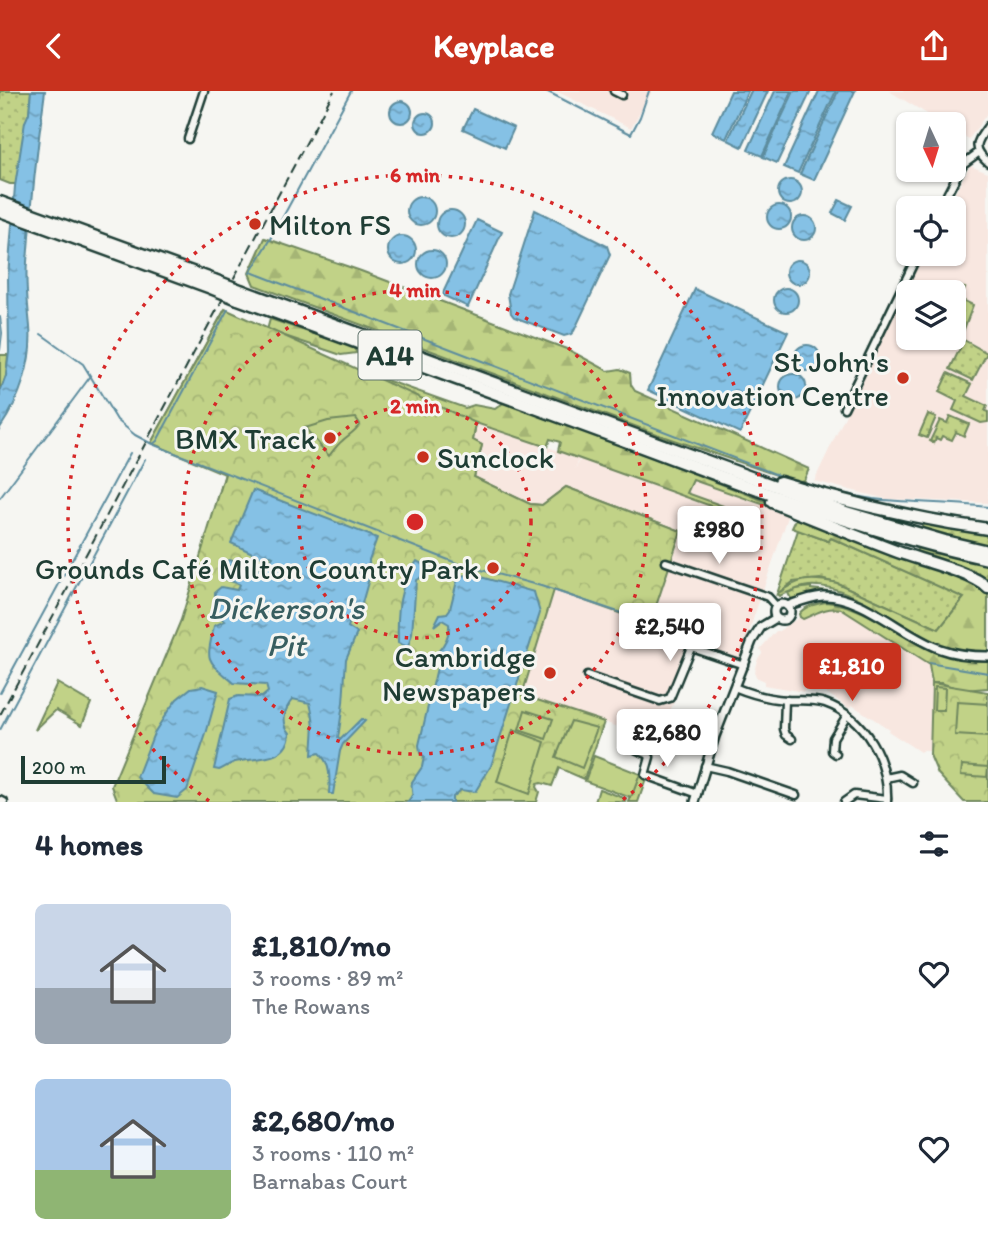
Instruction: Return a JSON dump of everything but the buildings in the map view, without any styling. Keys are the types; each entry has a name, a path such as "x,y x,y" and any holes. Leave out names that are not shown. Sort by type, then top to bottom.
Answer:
{"highway":[{"name":"A14","path":"0,202 54,226 750,488 880,532 988,559"},
{"name":"A14","path":"0,211 54,226"},
{"name":"A14","path":"241,295 883,524 988,551"},
{"name":"A14","path":"706,471 718,480 900,553 978,580 988,588"},
{"name":"A14","path":"735,472 754,474 890,512 988,529"}],"street":[{"path":"188,139 204,91"},
{"path":"614,91 622,95"},
{"path":"988,126 979,138 977,146 978,153 988,162"},
{"path":"946,196 963,164 978,153"},
{"path":"844,408 912,266"},
{"path":"666,562 768,597 776,606"},
{"path":"776,606 787,606 812,597 836,597 861,606 940,649 967,656 988,656"},
{"path":"776,606 776,618"},
{"path":"639,738 635,747 650,757 645,775 696,798 715,736 751,644 761,627 776,618 786,619 790,613 787,606"},
{"path":"587,675 660,701 670,698 691,647 744,665"},
{"path":"734,687 755,695 823,703 847,715 863,728 876,748 886,778 887,800 858,795 845,799"},
{"path":"785,700 784,729 786,735 792,739"},
{"path":"836,754 832,751 833,739 847,715"},
{"path":"705,766 796,795"},
{"path":"886,778 901,773 913,783"}],"shaded area":[{"path":"556,91 652,91 631,128"},
{"path":"889,91 988,91 988,112 969,139 966,137 966,112 924,112"},
{"path":"970,165 988,172 988,503 886,499 814,481 896,310 896,350 966,350 966,280 911,280 917,266 966,266 966,196 953,196 961,182 966,182 966,172"},
{"path":"476,423 580,458 575,469 581,459 685,497 693,480 789,514 740,665 695,651 658,740 522,695 554,590 650,624 681,531 566,486 542,505 529,504 473,477 482,445 472,440"},
{"path":"832,608 849,613 929,665 932,677 932,751 924,749 920,752 852,705 849,708 821,689 805,689 804,692 764,685 764,681 757,678 754,672 762,653 760,649 776,631 800,617 807,618 820,610"}],"green space":[{"path":"0,91 31,91 16,184 0,180"},
{"path":"265,238 361,271 569,350 608,371 620,369 630,373 631,385 635,391 809,469 804,480 797,482 656,434 254,285 249,273"},
{"path":"966,302 973,305 966,324"},
{"path":"225,309 207,355 313,354 465,408 474,405 495,409 506,401 783,508 782,511 693,480 687,493 723,506 722,510 558,451 560,442 550,439 547,447 476,423 473,440 482,445 474,477 530,504 542,505 566,487 681,531 678,539 557,514 241,436 194,582 225,473 151,443"},
{"path":"225,309 476,423 473,440 482,445 474,477 530,504 542,505 566,487 681,531 650,624 554,590 522,695 604,722 584,779 559,768 552,786 537,784 539,792 536,802 118,802 112,786 181,620 225,474 151,443"},
{"path":"270,319 353,347 357,353 341,355 267,330"},
{"path":"966,341 987,353 973,380 950,369 959,350 966,350"},
{"path":"0,355 8,355 6,376 0,392"},
{"path":"948,373 972,384 966,396 987,406 985,411 988,412 988,422 981,423 953,410 957,401 939,392"},
{"path":"928,414 936,417 927,438 919,435"},
{"path":"950,416 969,424 964,436 956,432 952,440 942,436 940,440 936,438 934,443 930,441 940,420 947,423"},
{"name":"BMX Track","path":"356,418 360,424 358,427 338,444 329,456 305,428 328,421"},
{"path":"798,515 976,584 988,593 988,651 961,650 941,645 842,591 809,586 779,596 777,594 805,580 837,583 939,629 964,598 831,538 828,541 792,528"},
{"path":"924,523 988,535 988,545 920,529"},
{"path":"798,530 828,541 831,538 964,597 939,629 837,583 820,579 793,582 777,594"},
{"path":"918,546 988,562 988,580 981,575 916,552"},
{"path":"811,587 839,594 817,593 791,599 788,593"},
{"path":"826,602 865,613 912,641 940,653 988,660 988,688 963,690 932,683 929,665 841,609 825,610 803,619 800,617 799,614 804,609"},
{"path":"57,683 91,703 82,725 56,710 35,730"},
{"path":"932,683 988,692 988,802 964,802 938,774 930,755"},
{"path":"935,687 945,688 944,710 934,710"},
{"path":"957,702 988,704 988,737 955,735"},
{"path":"525,710 553,719 546,739 519,730"},
{"path":"571,721 597,728 582,768 556,757"},
{"path":"513,730 545,742 529,794 497,782"},
{"path":"594,756 640,774 631,798 585,781"},
{"path":"962,765 988,767 987,777 961,775"},
{"path":"639,776 646,779 638,802 629,802"},
{"path":"599,789 627,799 626,802 595,802"}],"water":[{"path":"31,91 45,91 26,270 29,353 19,393 0,428 0,392 6,376 9,352 8,277 15,186"},
{"path":"731,91 748,91 726,139 712,132"},
{"path":"751,91 768,91 742,147 728,140"},
{"path":"775,91 792,91 762,156 748,150"},
{"path":"794,91 811,91 777,163 763,157"},
{"path":"819,91 836,91 798,173 784,167"},
{"path":"838,91 855,91 814,180 800,174"},
{"path":"401,101 409,104 412,112 409,120 401,123 393,120 390,112 393,104"},
{"path":"473,109 514,128 505,148 463,129"},
{"path":"425,113 432,116 435,123 432,130 425,133 418,130 415,123 418,116"},
{"path":"790,180 799,183 802,192 799,201 790,204 781,201 778,192 781,183"},
{"path":"421,197 431,201 435,211 431,221 421,225 411,221 407,211 411,201"},
{"path":"839,200 852,206 845,220 832,213"},
{"path":"779,205 788,208 791,217 788,226 779,229 770,226 767,217 770,208"},
{"path":"451,210 461,214 465,224 461,234 451,238 441,234 437,224 441,214"},
{"path":"535,210 607,246 610,255 574,331 564,336 514,317 511,313 508,294"},
{"path":"804,216 813,219 816,228 813,237 804,240 795,237 792,228 795,219"},
{"path":"477,220 502,232 468,307 442,295"},
{"path":"402,236 412,240 416,250 412,260 402,264 392,260 388,250 392,240"},
{"path":"432,250 442,254 446,264 442,274 432,278 422,274 418,264 422,254"},
{"path":"798,260 809,267 810,272 803,283 798,284 787,277 786,272 793,261"},
{"path":"786,288 794,292 798,300 794,308 786,312 778,308 774,300 778,292"},
{"path":"695,289 788,332 740,433 648,390"},
{"path":"807,345 816,349 820,358 816,367 807,371 798,367 794,358 798,349"},
{"path":"793,374 802,378 806,387 802,396 793,400 784,396 780,387 784,378"},
{"name":"Dickerson's Pit","path":"253,490 377,538 369,560 370,575 357,621 350,622 348,627 357,633 346,659 338,738 340,740 361,719 365,721 343,744 333,794 329,794 326,762 319,753 312,755 314,723 310,703 293,699 285,716 285,725 290,733 288,743 283,749 269,757 235,762 219,770 214,769 230,699 238,696 262,697 268,692 266,685 234,683 213,664 209,654 214,626 225,621 215,613 215,592 221,587 237,590 239,584 222,578 224,574 239,578 244,572 244,568 236,565 227,566 226,561 264,571 273,557 267,554 263,558 231,543"},
{"path":"417,561 426,566 423,576 416,580 412,634 408,647 398,643 399,611 402,590"},
{"path":"470,574 534,592 540,613 491,766 475,792 460,790 452,797 452,802 408,802 412,794 412,782 422,767 424,757 420,753 419,745 439,659 438,652 449,632 449,624 442,620 434,626 440,614 447,613 450,609 458,577"},
{"path":"202,686 218,691 187,790 177,798 154,794 137,777 154,733 177,699 191,688"}],"waterway":[{"path":"250,273 351,91"},
{"path":"546,91 631,134 649,91"},
{"path":"251,272 788,479 873,499 988,507"},
{"path":"153,444 228,309"},
{"path":"0,317 0,350"},
{"path":"41,334 83,364 117,420 135,435 152,444 459,564 541,586 654,624"},
{"path":"0,498 90,377"},
{"path":"0,693 130,453"},
{"path":"0,730 145,459"},
{"path":"928,663 988,673"}],"railway":[{"path":"0,715 334,91"}],"place":[{"name":"Milton FS","path":"255,224"},
{"name":"St John's Innovation Centre","path":"903,378"},
{"name":"BMX Track","path":"330,438"},
{"name":"Sunclock","path":"423,457"},
{"name":"Grounds Café Milton Country Park","path":"493,568"},
{"name":"Cambridge Newspapers","path":"550,673"}]}
